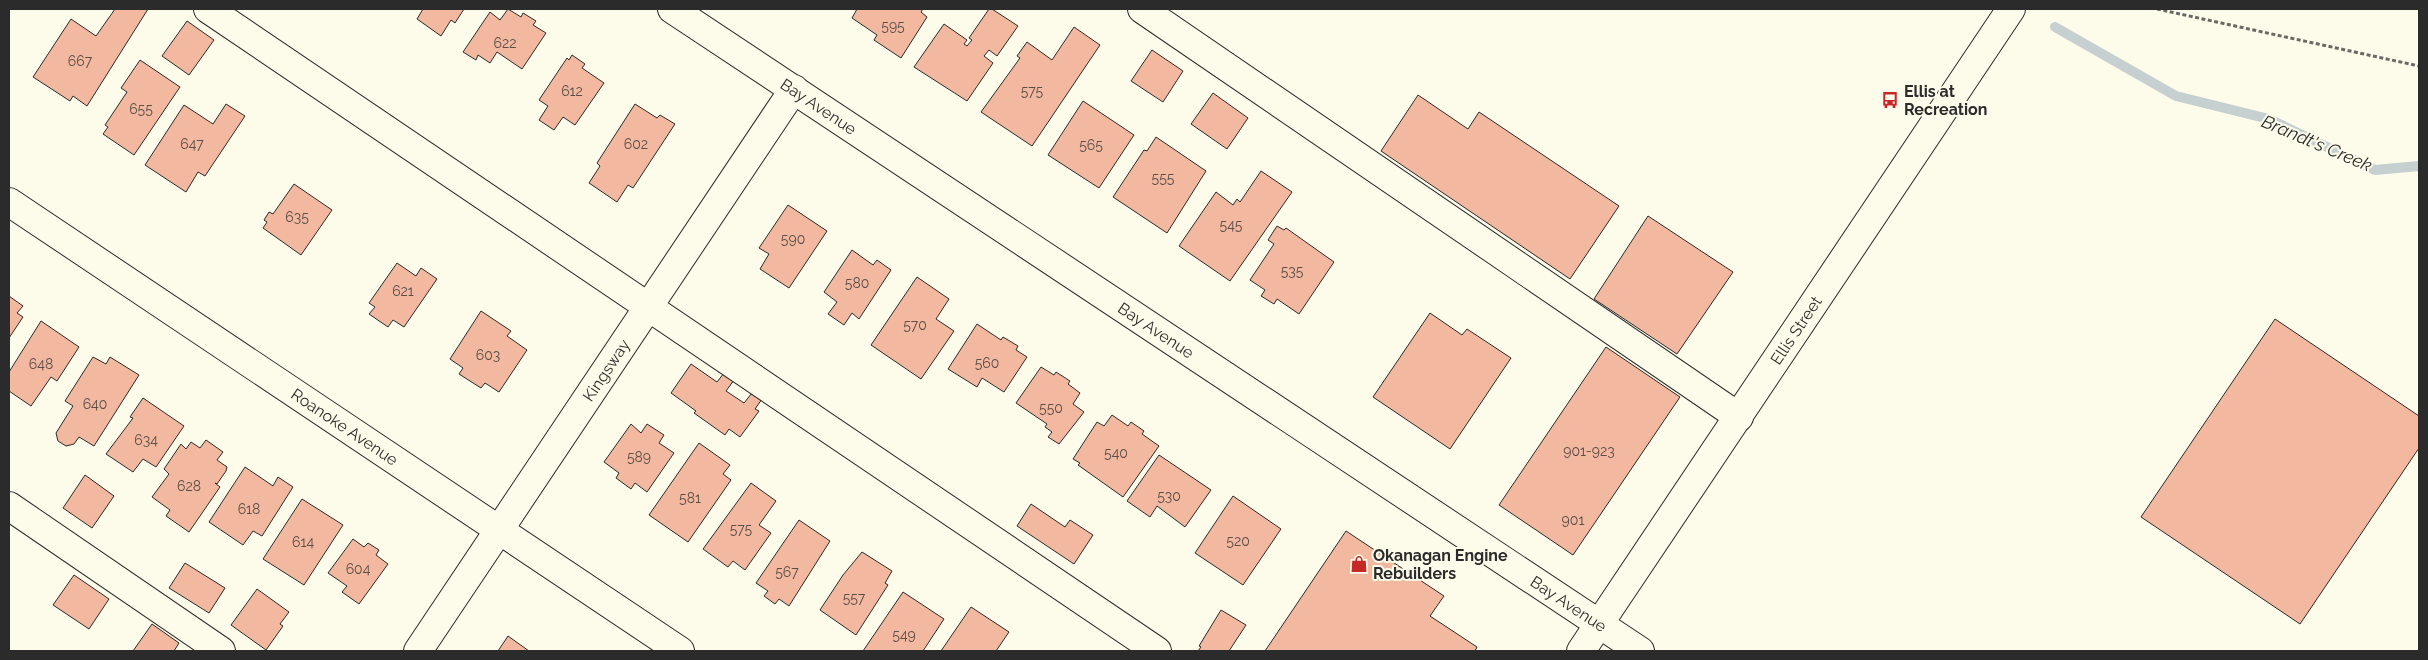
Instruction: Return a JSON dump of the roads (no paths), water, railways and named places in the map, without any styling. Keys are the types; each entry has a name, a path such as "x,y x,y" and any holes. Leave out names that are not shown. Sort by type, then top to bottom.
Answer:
{"street":[{"path":"208,9 1157,651"},
{"name":"Bay Avenue","path":"672,9 1640,651"},
{"path":"1142,9 1739,417"},
{"name":"Ellis Street","path":"1581,651 2011,9"},
{"name":"Kingsway","path":"418,651 794,89"},
{"name":"Roanoke Avenue","path":"9,202 680,651"},
{"path":"9,506 221,651"}],"waterway":[{"name":"Brandt's Creek","path":"2055,27 2176,96 2269,119 2375,170 2419,166"}],"place":[{"name":"Ellis at Recreation","path":"1890,100"},
{"name":"Okanagan Engine Rebuilders","path":"1359,564"}]}
